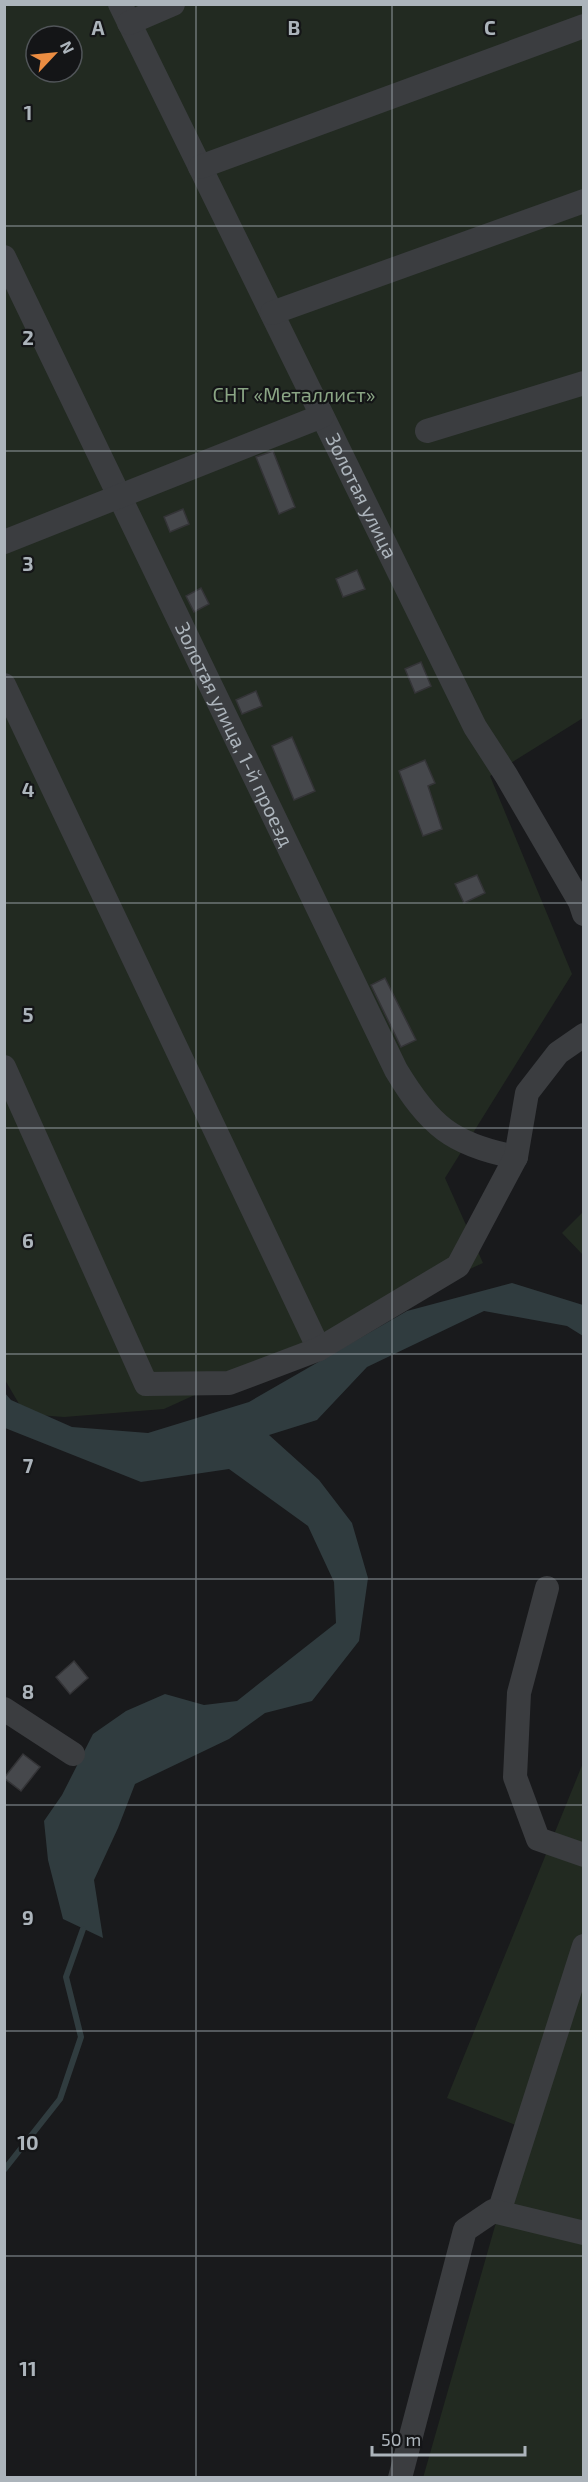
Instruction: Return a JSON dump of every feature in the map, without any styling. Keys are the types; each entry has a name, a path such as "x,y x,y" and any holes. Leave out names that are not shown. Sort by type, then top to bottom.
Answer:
{"street":[{"path":"125,14 173,4"},
{"name":"Золотая улица","path":"125,14 475,727 506,775 574,892 584,914"},
{"path":"200,167 584,26"},
{"path":"272,313 584,201"},
{"name":"Золотая улица, 1-й проезд","path":"4,257 396,1070 415,1102 431,1119 464,1142 490,1152 516,1157"},
{"path":"427,431 584,383"},
{"path":"4,542 322,416"},
{"path":"4,685 319,1349"},
{"path":"4,1067 146,1384 229,1383 319,1349 458,1266 516,1157 527,1093 558,1053 584,1035"},
{"path":"547,1588 519,1693 515,1776 538,1839 584,1855"},
{"path":"4,1709 73,1754"},
{"path":"499,2212 584,1946"},
{"path":"382,2478 403,2467 465,2230 493,2211 584,2233"}],"green space":[{"name":"СНТ «Металлист»","path":"5,5 583,5 583,718 490,776 572,974 445,1178 483,1263 164,1409 64,1417 25,1414 5,1380"},
{"path":"583,1212 583,1255 562,1233"},
{"path":"583,1763 583,2477 423,2478 523,2128 447,2098"}],"shaded area":[{"path":"512,1283 583,1305 583,1336 567,1326 484,1311 367,1367 317,1420 269,1435 319,1480 352,1523 368,1578 359,1641 312,1701 265,1713 229,1739 135,1784 94,1880 103,1938 63,1919 48,1860 44,1821 62,1795 93,1734 126,1711 165,1694 204,1705 237,1701 336,1623 334,1582 308,1526 229,1469 141,1482 5,1428 4,1392 11,1400 72,1427 148,1433 249,1402 407,1311"}],"building":[{"path":"273,451 295,507 279,514 256,457"},
{"path":"183,509 189,524 170,532 164,517"},
{"path":"357,570 365,589 343,597 336,579"},
{"path":"201,588 209,604 194,612 186,596"},
{"path":"421,662 431,686 415,693 405,669"},
{"path":"256,691 262,706 242,714 236,700"},
{"path":"292,737 315,791 294,800 272,746"},
{"path":"425,760 435,783 428,786 442,829 423,836 399,771"},
{"path":"477,875 485,893 464,903 455,884"},
{"path":"385,978 416,1040 401,1047 371,985"},
{"path":"74,1661 88,1678 70,1694 56,1677"},
{"path":"23,1754 40,1767 21,1791 4,1778"}],"waterway":[{"path":"4,2170 60,2099 81,2037 66,1977 83,1929"}]}
